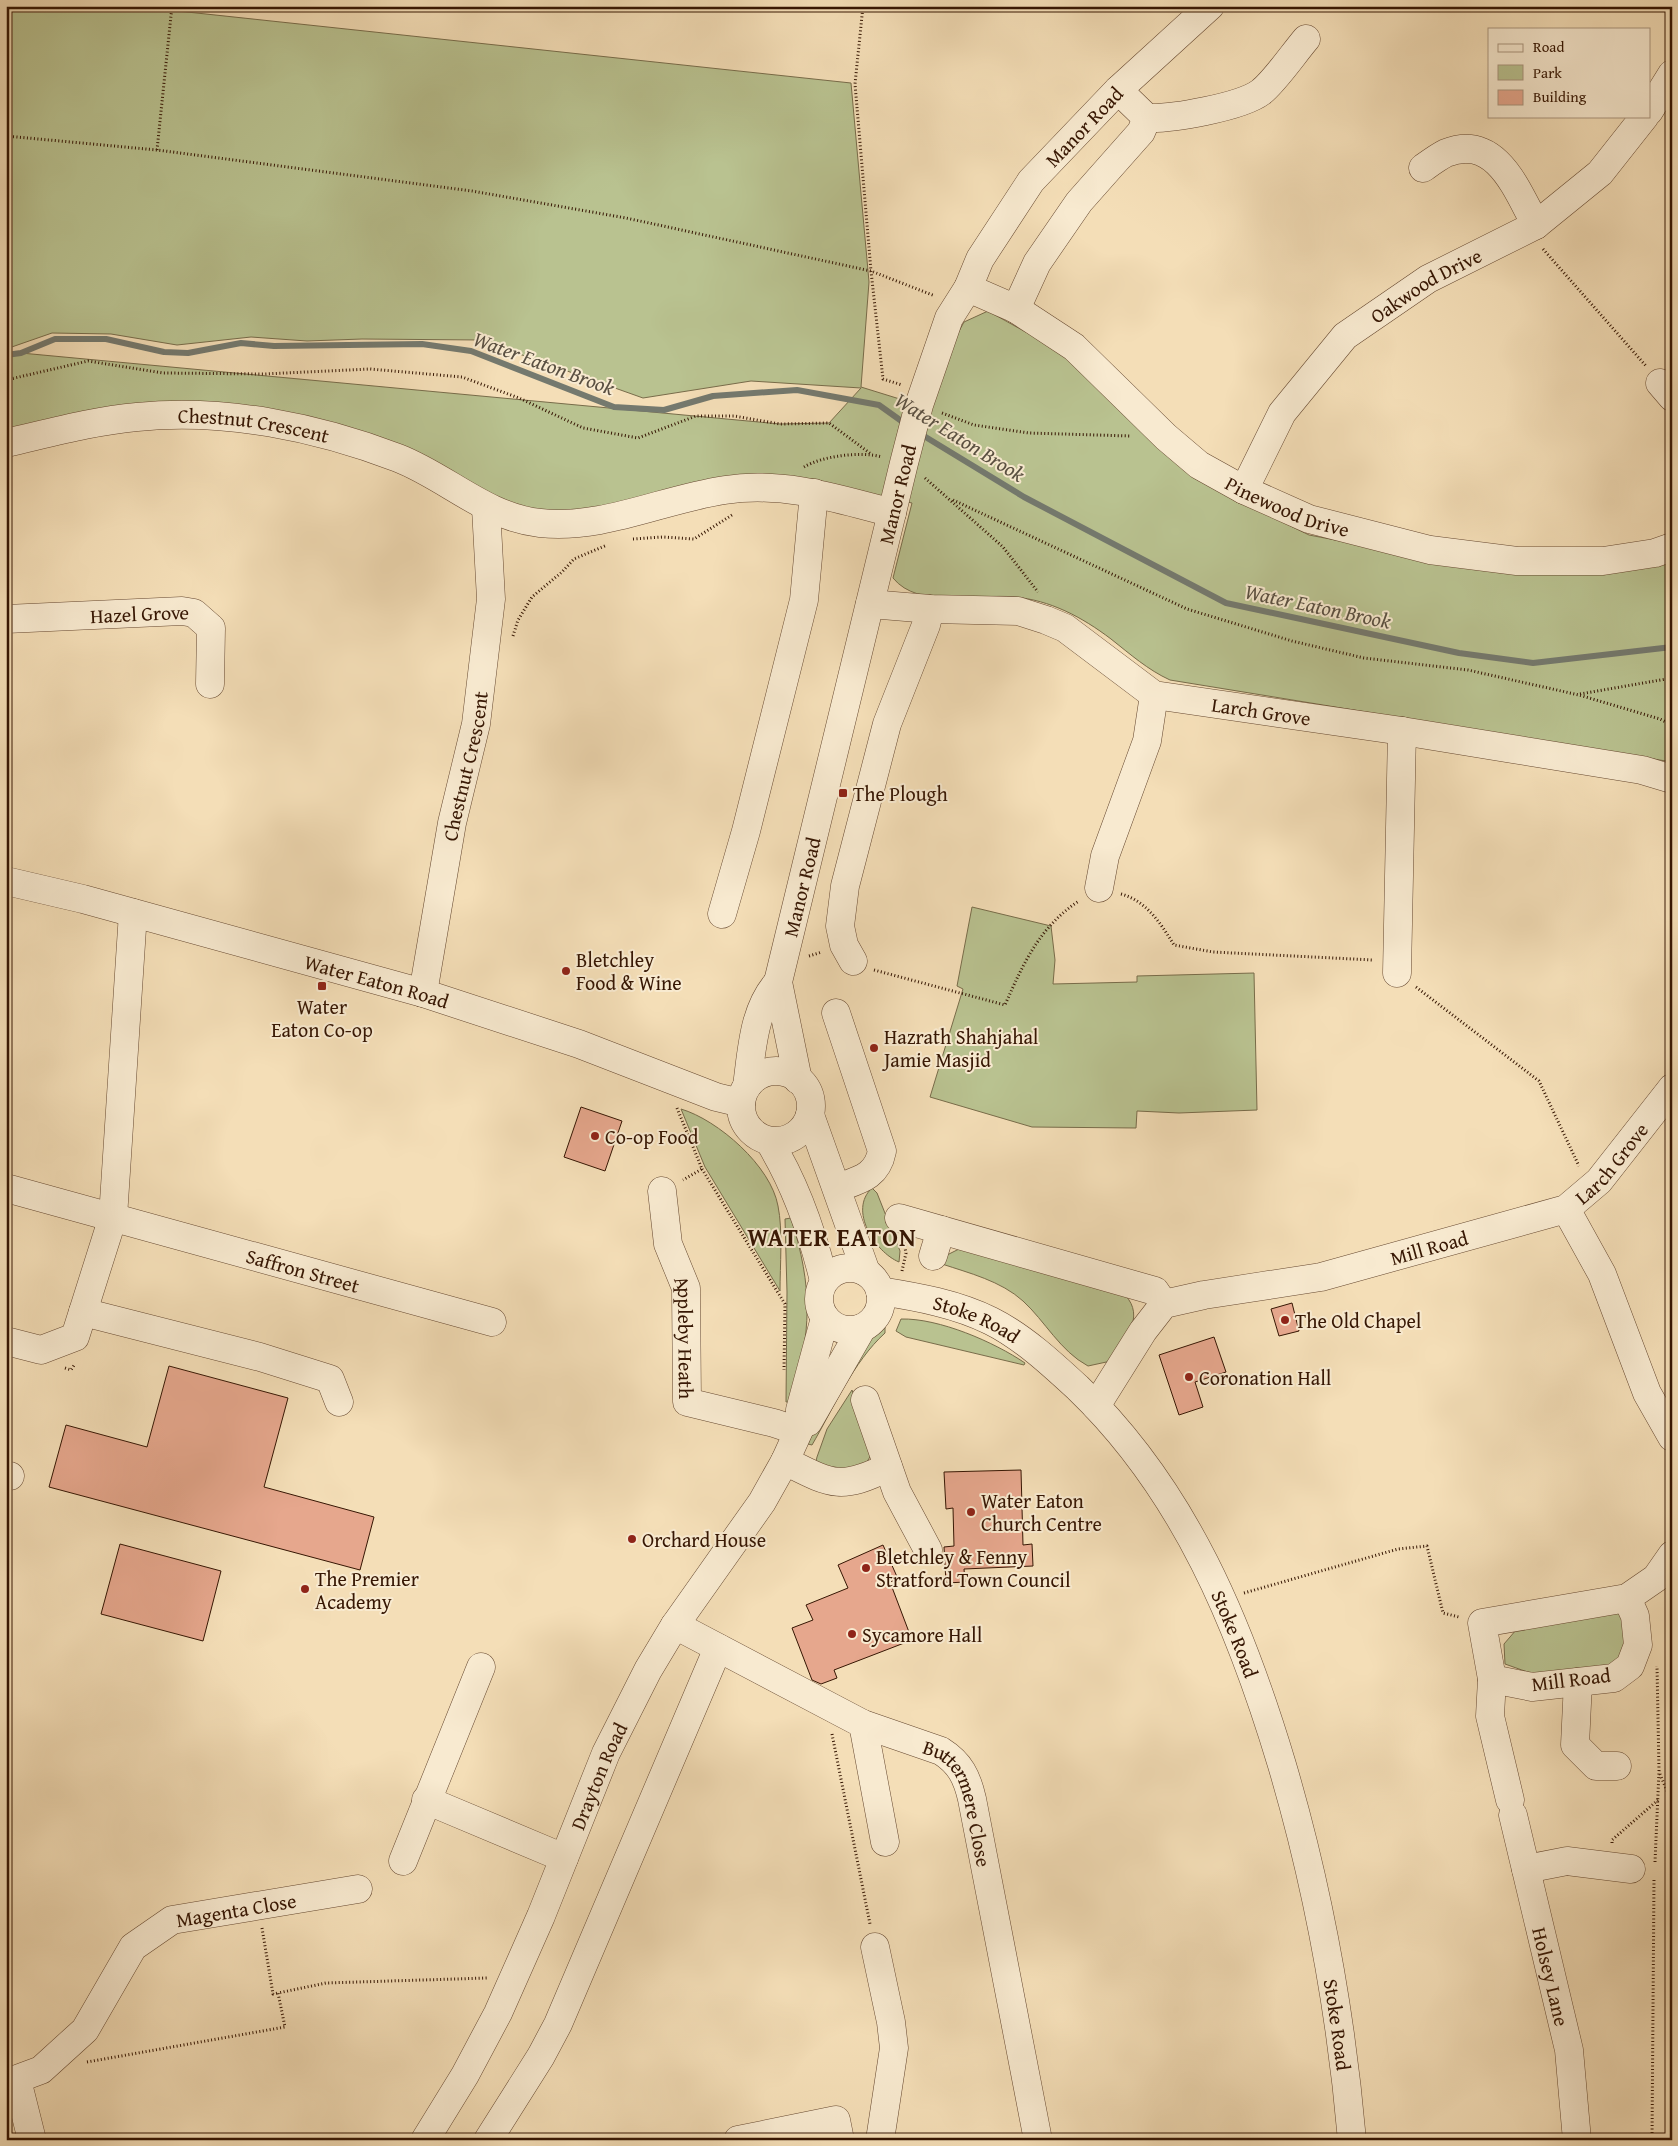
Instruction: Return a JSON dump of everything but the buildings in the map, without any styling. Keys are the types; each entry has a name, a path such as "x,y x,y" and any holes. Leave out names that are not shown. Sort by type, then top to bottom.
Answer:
{"street":[{"name":"Manor Road","path":"744,1094 757,1021 763,1003 780,973 905,461 922,399 949,318 968,288 980,259 1031,181 1118,90 1210,6"},
{"path":"1118,90 1146,118 1163,119 1244,100 1262,91 1306,39"},
{"path":"1650,109 1672,74"},
{"path":"1016,309 1037,263 1079,202 1141,132 1146,118"},
{"name":"Oakwood Drive","path":"1244,490 1282,413 1346,336 1428,279 1536,225 1600,173 1643,118"},
{"path":"1423,168 1446,153 1464,150 1483,152 1493,158 1506,171 1536,225"},
{"name":"Pinewood Drive","path":"968,288 1016,309 1074,347 1166,437 1199,465 1244,490 1309,519 1430,550 1517,561 1603,561 1655,554 1672,547"},
{"name":"Chestnut Crescent","path":"6,443 91,424 137,417 187,415 248,419 331,437 400,459 486,508 520,520 565,523 610,518 726,490 776,487 814,493 892,513"},
{"path":"722,914 746,831 804,600 814,493"},
{"name":"Chestnut Crescent","path":"423,993 452,823 476,724 492,599 486,508"},
{"name":"Larch Grove","path":"870,604 930,609 1018,611 1065,628 1154,695 1402,731 1642,770 1672,779"},
{"path":"848,953 840,918 848,876 887,724 906,671 926,625 930,609"},
{"name":"Hazel Grove","path":"6,619 182,611 194,613 211,628 210,684"},
{"path":"1099,888 1106,856 1147,742 1154,695"},
{"path":"1397,967 1402,731"},
{"name":"Water Eaton Road","path":"6,881 133,913 423,993 570,1041 716,1098 744,1094"},
{"path":"6,1342 41,1350 75,1337 113,1217 133,913"},
{"name":"Manor Road","path":"780,973 798,1080"},
{"path":"836,1013 882,1151 881,1160 869,1176 837,1188"},
{"path":"769,1141 785,1168 802,1206 824,1281 818,1301 825,1318 832,1325 840,1328 862,1328 876,1317 880,1309 873,1282 810,1115 808,1092 798,1080 784,1072 774,1071 756,1077 744,1094 742,1115 746,1126 755,1134 769,1141 786,1140 796,1135 804,1128 810,1115"},
{"name":"Larch Grove","path":"1566,1209 1599,1181 1672,1088"},
{"name":"Saffron Street","path":"6,1188 492,1322"},
{"name":"Appleby Heath","path":"662,1191 668,1244 686,1288 687,1402 799,1430"},
{"path":"1566,1209 1602,1274 1647,1393 1672,1437"},
{"name":"Mill Road","path":"1164,1304 1204,1295 1321,1277 1566,1209"},
{"path":"899,1218 1156,1291 1164,1304 1143,1331 1096,1406"},
{"path":"933,1256 941,1230"},
{"path":"824,1281 839,1270 857,1269 873,1282"},
{"name":"Stoke Road","path":"873,1282 992,1321 1048,1362 1096,1406 1123,1435 1162,1487 1194,1540 1224,1599 1269,1724 1292,1800 1312,1878 1341,2039 1352,2140"},
{"path":"83,1312 260,1356 330,1379 339,1402"},
{"name":"Drayton Road","path":"425,2140 465,2075 515,1977 614,1736 648,1670 675,1625 762,1502 785,1461 799,1430 800,1410 825,1318"},
{"name":"Drayton Road","path":"799,1430 813,1416 862,1328"},
{"path":"865,1400 900,1498 928,1550"},
{"path":"785,1461 820,1478 844,1483 864,1479 888,1467"},
{"path":"1492,1680 1482,1623 1627,1598 1656,1578 1672,1555"},
{"name":"Mill Road","path":"1492,1680 1532,1687 1614,1678 1630,1666 1638,1645 1635,1616 1627,1598"},
{"name":"Buttermere Close","path":"675,1625 863,1724 941,1751 956,1762 966,1778 1038,2140"},
{"path":"488,2140 541,2056 558,2024 718,1648"},
{"path":"403,1861 481,1667"},
{"name":"Holsey Lane","path":"1492,1680 1490,1716 1569,2050 1577,2140"},
{"path":"1578,1682 1575,1745 1596,1766 1617,1766"},
{"path":"863,1724 885,1842"},
{"path":"426,1800 564,1858"},
{"path":"1526,1869 1567,1861 1631,1868"},
{"name":"Magenta Close","path":"12,2081 41,2070 85,2030 133,1947 172,1920 358,1889"},
{"path":"875,1947 891,2022 894,2048 880,2140"},
{"path":"12,2081 32,2140"},
{"path":"738,2140 838,2130"}],"path":[{"path":"157,150 172,6"},
{"path":"863,6 855,84 870,271 883,379 974,425 1029,433 1166,437"},
{"path":"6,136 157,150 481,192 626,218 870,271 935,296 968,288"},
{"path":"1536,225 1538,243 1666,390"},
{"path":"6,380 88,361 163,373 264,374 370,369 435,374 462,377 519,398 583,428 638,438 696,416 734,416 780,424 829,423 871,454"},
{"path":"776,487 816,459 871,454 905,461 951,499 1003,547 1042,597 1046,620"},
{"path":"951,499 1187,609 1292,641 1364,658 1468,670 1579,694 1660,719 1672,725"},
{"path":"630,540 663,537 694,539 735,513"},
{"path":"512,638 518,620 532,597 562,572 574,559 613,544"},
{"path":"1579,694 1672,678"},
{"path":"780,973 848,953 860,966 1005,1005 1037,940 1071,906 1099,888 1127,896 1138,902 1157,918 1174,945 1213,952 1397,967 1539,1081 1590,1189"},
{"path":"682,1084 675,1102 702,1169 785,1304 784,1377"},
{"path":"662,1191 702,1169"},
{"path":"1224,1599 1398,1549 1427,1546 1443,1613 1482,1623"},
{"path":"826,1705 875,1947"},
{"path":"1659,1771 1672,1803"},
{"path":"258,1905 273,1994 326,1983 515,1977"},
{"path":"80,2064 285,2027 278,1993"},
{"path":"1670,2140 1672,2114"}],"green space":[{"path":"6,6 131,6 851,83 869,282 861,387 919,405 964,322 988,311 1065,354 1194,478 1309,535 1414,555 1672,552 1672,762 1170,680 1147,667 1089,624 1053,606 1014,597 933,597 918,594 904,588 893,578 912,503 828,485 590,511 527,511 318,423 6,433 6,356 21,353 780,424 829,423 861,388 751,381 643,398 480,340 362,339 307,341 251,337 177,345 111,334 52,333 6,349"},
{"path":"972,907 1051,926 1055,960 1053,984 1137,982 1137,976 1254,973 1257,1110 1179,1113 1137,1111 1136,1128 1032,1127 930,1097 963,989 957,986"},
{"path":"681,1109 711,1123 726,1134 754,1161 765,1176 773,1191 780,1216 780,1291 705,1167"},
{"path":"872,1188 877,1193 900,1251 899,1262 881,1249 868,1230 863,1207 865,1197"},
{"path":"791,1218 803,1266 807,1310 806,1331 798,1377 791,1402 786,1402 787,1292 785,1219"},
{"path":"961,1248 1125,1295 1131,1303 1134,1312 1131,1329 1127,1337 1111,1361 1088,1366 1069,1352 1031,1309 1014,1294 984,1278 942,1264 943,1257"},
{"path":"901,1319 932,1322 966,1333 998,1347 1025,1363 1024,1365 906,1337 896,1331"},
{"path":"885,1327 885,1333 853,1372 812,1445 808,1444 823,1408 872,1332"},
{"path":"852,1390 873,1452 865,1465 839,1474 816,1461 827,1429"},
{"path":"1621,1612 1629,1648 1611,1671 1533,1674 1505,1664 1504,1644 1516,1630"}],"waterway":[{"name":"Water Eaton Brook","path":"6,355 21,353 55,339 106,339 164,352 188,353 241,343 274,346 422,344 471,351 614,407 664,410 713,396 797,390 879,405 907,425"},
{"name":"Water Eaton Brook","path":"919,433 1024,497 1226,603 1459,653 1533,663 1672,647"}],"place":[{"name":"The Plough","path":"843,793"},
{"name":"Bletchley Food & Wine","path":"566,971"},
{"name":"Water Eaton Co-op","path":"322,986"},
{"name":"Hazrath Shahjahal Jamie Masjid","path":"874,1048"},
{"name":"Co-op Food","path":"595,1136"},
{"name":"The Old Chapel","path":"1285,1320"},
{"name":"Coronation Hall","path":"1189,1377"},
{"name":"Water Eaton Church Centre","path":"971,1512"},
{"name":"Orchard House","path":"632,1539"},
{"name":"Bletchley & Fenny Stratford Town Council","path":"866,1568"},
{"name":"The Premier Academy","path":"305,1589"},
{"name":"Sycamore Hall","path":"852,1634"}],"district":[{"name":"WATER EATON","path":"832,1237"}]}
